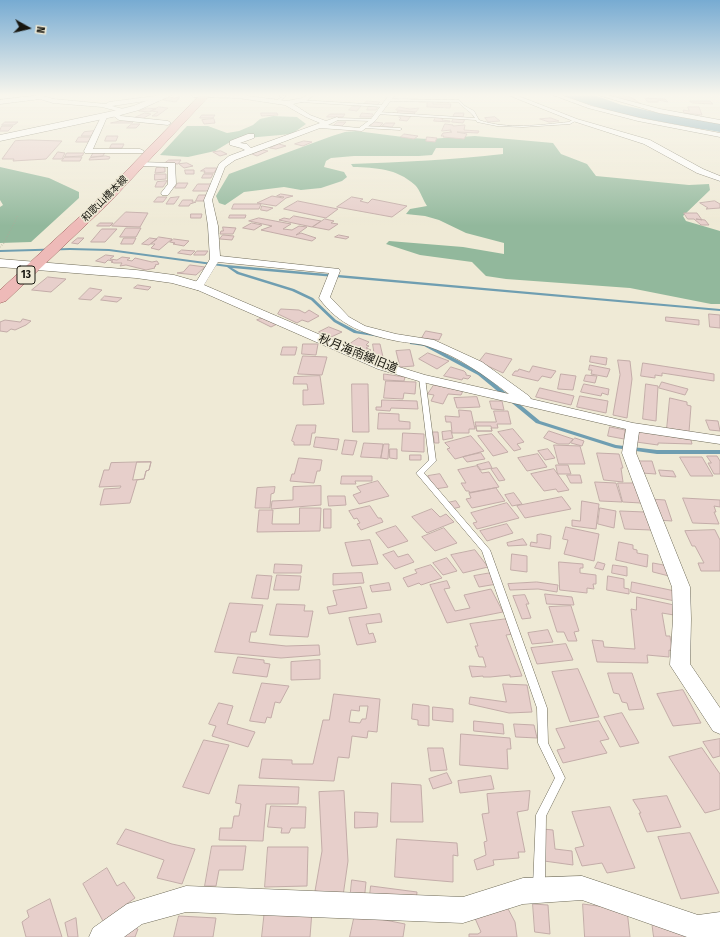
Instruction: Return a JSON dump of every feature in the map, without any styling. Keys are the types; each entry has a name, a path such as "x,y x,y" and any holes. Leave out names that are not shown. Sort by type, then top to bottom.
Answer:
{"main road":[{"name":"和歌山橋本線","path":"67,221 152,139"},
{"name":"和歌山橋本線","path":"0,298 34,260 140,164 162,139"},
{"name":"和歌山橋本線","path":"0,282 19,264 34,260"}],"street":[{"path":"94,139 88,151 140,151"},
{"path":"244,139 233,143 244,146 250,150"},
{"path":"197,286 202,281 214,260 213,226 208,200 222,166 232,158 282,139"},
{"path":"636,139 647,142 700,171 720,179"},
{"path":"140,164 172,166 172,184 165,194"},
{"name":"秋月海南線旧道","path":"34,260 174,279 197,286 382,366 422,378 633,427 720,440"},
{"path":"214,260 335,271 324,298 345,319 361,328 396,337 430,343 478,365 528,402"},
{"path":"0,263 19,264"},
{"path":"633,427 628,453 681,587 682,619 680,665 720,725"},
{"path":"102,937 136,913 186,899 463,910 523,891 582,888 698,928 720,925"}],"lane":[{"path":"422,378 433,462 420,474 486,550 542,708 543,743 560,778 541,814 539,890"}],"path":[{"path":"0,247 4,244 18,215"}],"green space":[{"path":"175,139 238,139 235,139 215,151 188,157 160,155"},
{"path":"325,139 505,139 553,143 561,154 587,164 596,176 689,185 709,184 710,190 683,216 686,221 720,231 720,304 711,304 630,288 506,279 486,276 472,262 420,255 386,244 389,241 463,247 504,254 504,243 466,233 439,220 425,216 406,214 410,209 427,206 417,187 408,179 386,170 353,167 351,164 503,154 503,148 436,148 432,155 354,156 331,158 326,161 324,167 344,172 347,177 342,181 321,188 301,190 284,187 244,192 225,205 219,203 216,196 229,174"},
{"path":"0,167 49,178 79,192 79,198 31,242 0,243 0,207 3,205 0,200"}],"building":[{"path":"78,139 90,139 88,142 76,142"},
{"path":"106,139 117,139 116,141 105,141"},
{"path":"427,139 437,139 435,142 426,141"},
{"path":"15,141 62,141 46,159 13,161 14,159 2,159"},
{"path":"304,141 312,142 303,146 295,144"},
{"path":"112,144 124,144 122,148 110,148"},
{"path":"279,144 286,146 276,149 270,148"},
{"path":"263,150 268,151 257,156 252,154"},
{"path":"221,151 227,154 220,156 213,152"},
{"path":"58,152 65,153 62,159 53,159"},
{"path":"94,152 105,152 103,156 91,157"},
{"path":"67,153 84,153 82,156 65,157"},
{"path":"65,157 82,157 80,161 62,161"},
{"path":"110,157 109,159 89,160 90,158"},
{"path":"169,160 181,160 178,164 165,163"},
{"path":"187,163 193,166 184,168 179,164"},
{"path":"156,168 165,168 165,172 155,173"},
{"path":"206,168 217,168 214,173 204,173 205,171 201,171"},
{"path":"185,170 194,170 194,174 186,174"},
{"path":"155,174 166,174 166,179 155,180"},
{"path":"204,174 213,174 211,178 202,178"},
{"path":"167,181 163,187 155,187 157,182"},
{"path":"178,183 188,183 185,188 175,188"},
{"path":"198,184 212,184 208,191 193,191"},
{"path":"281,194 293,196 286,198 276,206 257,203 272,196 283,198 284,197 277,196"},
{"path":"199,195 208,195 205,201 196,201"},
{"path":"158,197 167,197 163,202 154,202"},
{"path":"179,197 174,204 166,204 170,198"},
{"path":"352,197 363,199 360,201 368,203 372,199 407,206 392,217 337,207"},
{"path":"183,200 193,200 192,202 196,202 190,204 189,206 179,206"},
{"path":"298,201 338,209 326,218 284,209"},
{"path":"715,201 720,204 720,208 706,209 708,208 700,203"},
{"path":"234,204 261,204 259,209 232,209"},
{"path":"262,206 273,208 267,211 261,210"},
{"path":"126,212 148,213 140,227 112,226"},
{"path":"684,213 697,213 702,220 705,220 709,225 701,225 694,219 688,219"},
{"path":"191,214 202,214 201,218 191,218"},
{"path":"230,215 246,215 245,218 229,218"},
{"path":"294,216 321,221 312,227 279,220 284,218 289,219"},
{"path":"259,218 291,224 283,229 292,230 299,226 307,227 296,235 301,233 316,238 312,241 261,230 272,226 249,221"},
{"path":"325,219 334,221 331,223 338,224 329,230 313,227"},
{"path":"100,223 113,223 110,226 97,226"},
{"path":"252,223 262,225 254,230 243,228"},
{"path":"223,227 236,228 233,234 220,234 221,231 223,231"},
{"path":"126,228 141,228 136,237 120,237"},
{"path":"102,229 117,229 105,242 91,242"},
{"path":"223,235 234,236 232,240 220,239"},
{"path":"339,235 349,237 346,239 335,237"},
{"path":"159,237 172,239 159,250 151,248 155,244 151,244"},
{"path":"78,238 84,238 78,244 72,243"},
{"path":"124,238 136,238 133,244 121,244"},
{"path":"150,238 157,239 149,245 142,244"},
{"path":"174,239 189,241 184,246 170,242"},
{"path":"182,250 195,251 191,255 178,253"},
{"path":"197,251 208,251 205,255 194,255"},
{"path":"106,255 114,256 110,259 117,260 122,257 130,258 127,260 132,261 135,258 152,262 157,261 159,264 155,265 155,268 146,270 126,265 120,266 122,263 114,263 111,262 113,261 108,260 105,263 96,261"},
{"path":"190,265 205,267 196,275 177,273 183,272"},
{"path":"48,277 66,279 51,292 32,290"},
{"path":"138,285 151,287 148,290 134,288"},
{"path":"90,288 102,290 91,300 79,299"},
{"path":"105,296 122,298 117,302 101,300"},
{"path":"281,309 299,310 305,313 309,310 319,316 308,322 302,320 297,323 278,314"},
{"path":"709,314 720,315 720,328 710,327"},
{"path":"666,317 699,320 699,325 666,321"},
{"path":"263,318 277,324 271,327 257,320"},
{"path":"23,319 31,321 15,330 11,329 7,332 0,331 0,322 5,320 20,322"},
{"path":"329,327 342,332 331,337 319,332"},
{"path":"426,331 442,334 439,340 422,338"},
{"path":"359,338 369,342 366,345 369,346 366,348 371,350 366,352 348,345"},
{"path":"303,344 318,344 316,355 302,354"},
{"path":"373,344 380,344 383,357 375,357"},
{"path":"283,347 297,347 295,355 281,355"},
{"path":"410,350 414,366 400,367 396,351"},
{"path":"428,353 449,361 437,369 419,359"},
{"path":"486,353 512,359 503,373 479,362"},
{"path":"303,356 327,357 322,375 298,374"},
{"path":"591,356 607,358 606,365 590,362"},
{"path":"618,360 630,361 632,379 627,418 613,415 620,375"},
{"path":"643,363 714,374 714,381 662,373 662,376 655,375 655,378 641,376"},
{"path":"590,365 610,369 607,377 591,374 592,370 589,370"},
{"path":"533,366 556,371 551,378 542,376 538,381 512,375 519,369 529,372"},
{"path":"451,367 464,371 466,375 471,376 468,379 463,378 462,380 444,376"},
{"path":"384,374 405,377 404,381 384,380"},
{"path":"561,374 576,376 573,390 558,389"},
{"path":"586,375 597,376 595,383 584,381"},
{"path":"320,376 324,404 303,405 303,390 308,390 307,384 293,384 294,377"},
{"path":"386,381 416,382 415,394 404,393 403,399 384,398"},
{"path":"662,382 688,389 685,395 659,388"},
{"path":"352,384 368,384 369,432 353,432"},
{"path":"584,384 609,389 608,395 602,393 601,396 581,392"},
{"path":"646,384 658,386 656,421 643,419"},
{"path":"434,385 463,391 461,395 448,394 443,404 431,401 434,395 428,394"},
{"path":"540,388 574,396 571,405 536,397"},
{"path":"580,396 608,401 606,413 577,407"},
{"path":"477,397 480,407 457,408 454,398"},
{"path":"670,398 687,402 687,405 691,406 689,432 667,429"},
{"path":"382,400 417,401 418,409 391,408 390,411 376,410 376,407 381,407"},
{"path":"490,401 502,401 504,410 492,409"},
{"path":"459,410 471,411 475,429 469,429 469,433 452,433 451,422 446,422 445,416 459,417"},
{"path":"494,411 508,411 511,424 497,424 498,428 491,428 492,431 477,431 475,422 496,422"},
{"path":"379,413 399,414 399,421 410,422 410,429 378,429"},
{"path":"706,420 718,421 720,431 710,430"},
{"path":"297,425 316,425 315,433 312,433 310,445 294,445 294,442 292,441"},
{"path":"476,426 491,426 492,431 477,431"},
{"path":"610,427 625,430 624,439 608,436"},
{"path":"513,429 524,442 517,444 521,449 514,451 498,432"},
{"path":"451,431 453,438 443,440 442,432"},
{"path":"549,431 573,439 569,444 558,444 544,438"},
{"path":"639,431 691,440 692,444 658,443 658,445 636,442"},
{"path":"433,432 438,432 439,443 435,443"},
{"path":"403,433 424,434 424,452 402,451"},
{"path":"492,434 508,452 493,456 478,436"},
{"path":"471,436 484,451 455,459 447,449 450,448 445,443"},
{"path":"316,437 339,439 337,450 314,447"},
{"path":"575,438 584,441 582,446 571,443"},
{"path":"345,440 357,441 353,455 342,454"},
{"path":"364,443 383,444 381,458 361,457"},
{"path":"384,444 389,444 388,459 381,458"},
{"path":"554,445 580,446 585,464 559,464"},
{"path":"390,449 397,449 397,459 390,458"},
{"path":"548,449 555,458 545,460 538,451"},
{"path":"481,453 485,459 467,462 463,457"},
{"path":"597,453 619,454 623,468 621,468 623,482 604,480"},
{"path":"538,454 547,467 527,471 518,458"},
{"path":"410,455 421,455 421,460 410,460"},
{"path":"707,456 717,456 720,461 720,474 714,474 708,463 711,463"},
{"path":"680,457 702,457 713,476 691,476"},
{"path":"299,458 322,460 320,471 317,471 314,483 290,481"},
{"path":"636,461 652,461 656,474 641,473"},
{"path":"137,462 151,462 144,479 133,480"},
{"path":"151,462 144,479 137,480 130,503 100,505 104,489 120,488 121,486 99,487 104,470 109,470 111,463"},
{"path":"489,462 492,468 481,470 477,465"},
{"path":"556,465 568,465 571,474 558,474"},
{"path":"477,466 482,473 489,472 499,487 470,493 469,491 466,491 461,483 466,483 458,470"},
{"path":"497,468 505,480 499,481 491,469"},
{"path":"554,469 569,490 558,492 556,489 544,491 531,474"},
{"path":"659,470 673,471 676,477 661,476"},
{"path":"440,474 448,487 435,489 428,476"},
{"path":"567,475 580,475 582,483 571,483"},
{"path":"342,476 372,476 372,481 355,481 356,484 341,484"},
{"path":"378,481 389,496 359,504 353,495 361,492 357,487"},
{"path":"595,482 616,483 622,502 600,501"},
{"path":"618,483 635,483 641,503 623,502"},
{"path":"321,486 321,505 271,509 272,501 293,500 293,487"},
{"path":"275,487 274,493 271,494 270,508 255,508 257,488"},
{"path":"496,488 505,501 472,508 466,499 471,498 469,493"},
{"path":"514,493 522,504 512,506 505,495"},
{"path":"328,496 345,496 346,505 329,506"},
{"path":"562,497 571,509 525,518 517,506"},
{"path":"683,498 720,500 720,507 714,506 716,512 714,512 719,524 693,523"},
{"path":"650,499 665,500 672,521 657,520"},
{"path":"456,501 460,507 452,509 447,503"},
{"path":"582,501 599,504 596,529 572,526 572,520 580,521"},
{"path":"507,503 519,518 477,529 473,523 477,522 471,513"},
{"path":"370,506 378,518 381,518 383,522 361,530 357,524 360,523 357,518 354,519 349,511"},
{"path":"300,508 321,508 320,531 257,532 259,510 273,510 272,524 299,524"},
{"path":"600,508 616,511 614,528 598,524"},
{"path":"324,509 331,509 331,528 324,528"},
{"path":"432,509 440,517 446,514 454,522 427,533 412,517"},
{"path":"620,511 645,512 651,530 625,529"},
{"path":"507,524 513,533 487,541 480,531"},
{"path":"396,526 408,541 388,548 376,533"},
{"path":"566,527 599,534 594,561 564,554 568,540 563,539"},
{"path":"444,528 457,543 435,551 422,537"},
{"path":"715,530 720,540 720,571 701,571 698,563 704,563 695,546 692,546 685,531"},
{"path":"541,534 551,536 550,549 530,546 531,542 537,543 537,535"},
{"path":"523,539 527,545 508,546 507,543"},
{"path":"370,540 378,564 352,566 345,543"},
{"path":"619,542 633,545 633,549 637,550 637,553 648,555 647,567 616,560"},
{"path":"475,550 488,567 463,573 451,555"},
{"path":"394,551 398,557 408,554 414,562 395,569 383,555"},
{"path":"512,554 527,556 527,572 511,570"},
{"path":"447,558 457,571 443,575 433,563"},
{"path":"559,562 583,564 583,568 580,568 580,573 596,575 596,584 593,584 594,589 587,588 587,593 560,590"},
{"path":"598,562 605,564 603,570 595,568"},
{"path":"653,563 669,566 669,576 653,572"},
{"path":"275,564 302,565 301,573 274,573"},
{"path":"431,565 442,578 421,585 419,583 408,587 403,578 417,573 415,570"},
{"path":"613,565 627,567 627,576 612,573"},
{"path":"362,573 364,583 333,585 333,574"},
{"path":"491,573 497,584 479,587 474,576"},
{"path":"257,575 272,576 268,599 252,598"},
{"path":"277,575 301,576 299,590 274,590"},
{"path":"608,576 624,579 624,588 629,589 629,594 607,590"},
{"path":"447,581 450,588 444,589 455,611 470,608 464,595 491,589 503,612 447,623 430,585"},
{"path":"537,582 558,585 557,592 538,589 510,590 508,584"},
{"path":"632,582 675,591 675,601 631,592"},
{"path":"389,583 391,590 372,592 370,586"},
{"path":"361,587 367,608 329,614 327,607 337,605 333,591"},
{"path":"545,594 572,597 574,605 547,604"},
{"path":"525,595 529,604 526,604 531,618 522,619 513,596"},
{"path":"637,597 674,605 674,615 662,613 666,636 670,636 672,651 669,650 669,657 647,655 648,663 597,662 592,640 603,641 604,647 635,649 631,609 636,610"},
{"path":"230,603 263,605 256,632 251,632 249,642 286,646 319,645 320,655 281,658 215,652"},
{"path":"277,604 305,605 304,611 313,611 308,637 270,635"},
{"path":"571,606 579,631 574,632 577,641 568,641 564,632 557,632 549,607"},
{"path":"380,614 382,622 366,624 369,634 373,633 376,642 357,645 349,618"},
{"path":"507,619 514,634 506,635 522,676 510,677 510,675 472,677 469,666 486,667 483,657 479,657 475,646 478,646 470,624"},
{"path":"548,630 553,642 532,644 528,633"},
{"path":"566,644 573,660 537,664 531,648"},
{"path":"238,657 264,660 264,663 270,664 267,677 233,673"},
{"path":"320,660 320,679 291,680 291,662"},
{"path":"578,669 599,717 570,722 552,672"},
{"path":"608,673 632,673 644,709 629,710 627,703 622,702 619,694 614,693"},
{"path":"262,683 289,686 280,703 275,702 271,718 267,717 265,723 250,721"},
{"path":"503,684 527,685 532,712 509,713 469,704 470,697 506,702"},
{"path":"683,690 701,723 673,726 657,694"},
{"path":"334,694 380,699 377,732 368,731 367,738 352,736 349,758 338,757 334,781 259,778 262,759 292,760 292,764 313,764 323,720 329,720","holes":["360,706 368,706 366,719 362,719 360,723 349,722 351,710 359,711"]},
{"path":"219,703 233,706 227,724 255,732 248,747 212,736 216,726 209,724"},
{"path":"413,704 429,706 429,726 418,725 418,720 412,719"},
{"path":"433,707 453,709 453,722 433,720"},
{"path":"622,713 639,743 620,747 604,717"},
{"path":"474,721 503,724 504,734 474,731"},
{"path":"599,721 609,739 600,741 607,753 563,763 557,750 565,748 556,729"},
{"path":"514,724 534,725 537,738 516,737"},
{"path":"461,734 510,738 511,749 507,749 508,769 460,765"},
{"path":"720,739 720,756 713,758 703,742"},
{"path":"204,740 229,745 209,794 183,787"},
{"path":"428,748 443,748 447,770 431,771"},
{"path":"702,748 720,774 720,809 705,813 669,757"},
{"path":"447,773 452,783 433,789 429,779"},
{"path":"491,776 494,789 460,793 458,781"},
{"path":"392,783 421,785 423,822 391,822"},
{"path":"239,785 299,787 298,804 266,804 263,841 219,840 220,828 232,828 234,816 239,816 241,804 236,803"},
{"path":"344,791 348,861 343,896 315,891 322,851 319,792"},
{"path":"530,791 528,810 517,812 525,852 518,852 519,858 493,860 494,865 477,870 474,860 486,855 484,842 487,841 482,814 489,813 487,794"},
{"path":"667,796 681,827 647,832 639,813 641,813 633,800"},
{"path":"271,806 306,807 305,828 291,828 289,833 281,833 282,828 268,827"},
{"path":"610,807 635,868 607,873 602,863 582,866 575,848 584,846 572,812"},
{"path":"355,812 378,813 377,827 355,828"},
{"path":"126,829 172,844 195,849 182,884 157,878 164,860 117,844"},
{"path":"543,829 553,830 555,849 572,851 573,865 544,861"},
{"path":"690,833 719,893 681,899 658,837"},
{"path":"397,839 457,843 458,856 453,855 453,882 395,877"},
{"path":"212,846 246,846 243,870 219,870 216,886 205,886"},
{"path":"268,847 308,847 307,886 265,887"},
{"path":"107,868 117,886 124,882 135,898 103,921 83,884"},
{"path":"352,880 366,882 364,902 350,900"},
{"path":"371,886 417,892 415,913 369,905"},
{"path":"50,899 62,937 26,937 22,922 29,917 27,911"},
{"path":"533,904 548,905 550,934 535,932"},
{"path":"583,904 627,910 630,937 585,937"},
{"path":"506,905 515,922 517,937 469,937 469,934 478,934 481,932 474,916"},
{"path":"265,909 312,911 310,937 262,937"},
{"path":"355,914 405,924 403,937 350,937"},
{"path":"179,916 216,918 213,937 174,937"},
{"path":"76,918 78,937 68,937 65,923"},
{"path":"652,922 683,927 684,937 654,937"},
{"path":"119,925 138,929 135,937 115,937"}],"waterway":[{"path":"0,251 70,249 109,250 227,266 720,310"},
{"path":"229,267 238,273 293,290 312,299 335,321 356,332 380,336"},
{"path":"412,343 425,345 480,374 538,422 615,446 657,452 720,452"}]}
